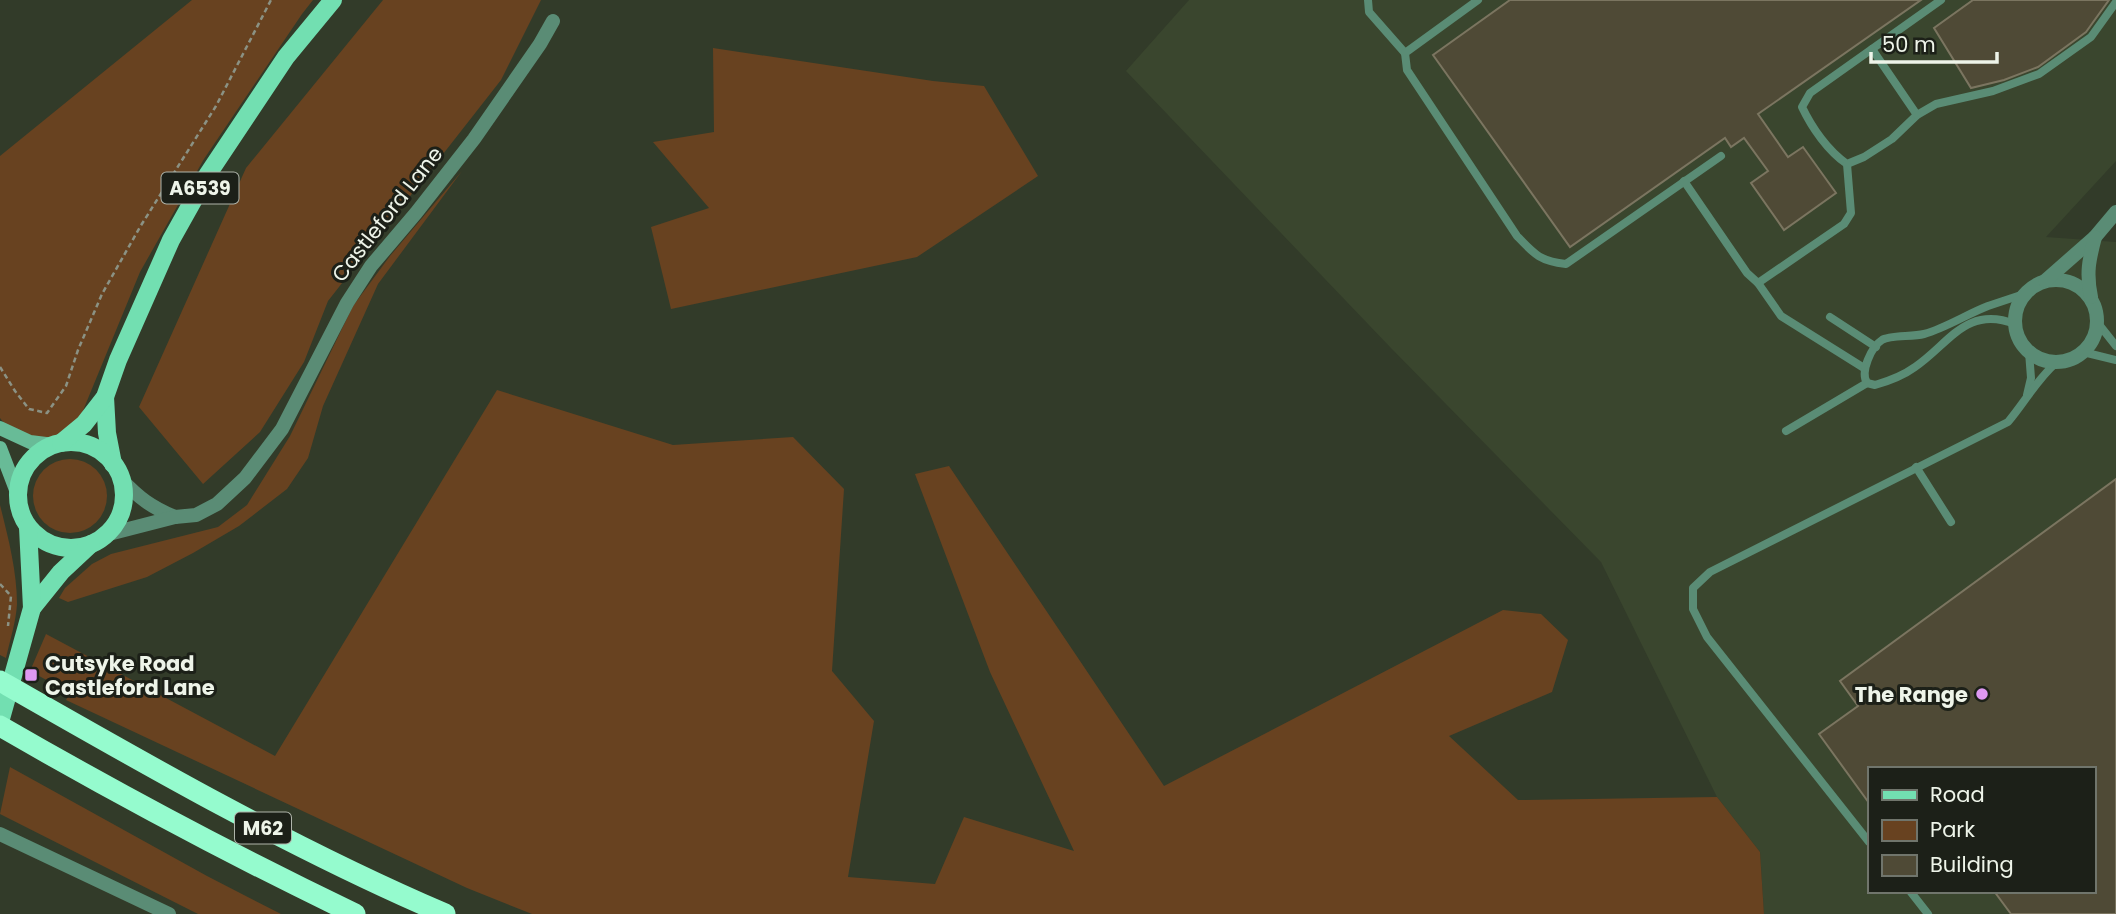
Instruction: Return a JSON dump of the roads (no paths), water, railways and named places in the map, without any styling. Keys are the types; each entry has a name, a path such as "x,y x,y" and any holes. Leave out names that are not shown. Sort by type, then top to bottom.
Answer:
{"highway":[{"name":"M62","path":"0,681 248,820 445,914"},
{"name":"M62","path":"0,724 65,763 257,867 355,914"}],"main road":[{"name":"A6539","path":"58,444 84,424 105,397 118,360 171,240 208,174 286,57 333,0"},
{"name":"A6539","path":"105,397 107,433 117,471"},
{"path":"0,428 30,442 70,442 90,446 101,452 117,471 124,495 122,508 111,529 61,572 32,608"},
{"path":"18,495 26,466 38,453 58,444"},
{"path":"0,448 18,495 21,512 28,527 41,540 58,546 78,547 98,540"},
{"path":"0,724 32,608 28,527"}],"street":[{"name":"Castleford Lane","path":"98,540 175,517 196,515 217,505 245,478 282,429 347,303 371,266 474,139 540,44 553,20"},
{"path":"2045,281 2095,237 2116,212"},
{"path":"2092,300 2072,282 2058,279 2035,285 2024,294 2015,312 2017,336 2029,352 2044,360 2057,362 2071,359 2083,352 2092,342 2097,314 2088,280 2088,266 2095,237"},
{"path":"117,471 135,495 149,506 175,517"},
{"path":"0,834 169,914"}],"lane":[{"path":"1368,0 1369,12 1405,53 1407,70 1422,95 1517,236 1535,256 1547,262 1566,264 1721,156"},
{"path":"1405,53 1478,0"},
{"path":"1847,164 1836,157 1809,121 1802,107 1810,93 1941,0"},
{"path":"1847,164 1864,157 1892,139 1917,115 1937,104 1993,91 2039,74 2091,37 2116,2"},
{"path":"1872,49 1917,115"},
{"path":"1758,283 1844,224 1851,213 1847,164"},
{"path":"1685,181 1747,273 1758,283 1781,316 1864,368"},
{"path":"1867,383 1864,368 1879,342 1888,338 1927,333 2024,294"},
{"path":"1829,317 1876,347"},
{"path":"1786,431 1867,383 1875,385 1914,367 1951,334 1979,320 1997,318 2015,324"},
{"path":"2097,322 2116,346"},
{"path":"2026,398 2031,378 2029,352"},
{"path":"2083,352 2116,360"},
{"path":"1868,841 1706,638 1693,609 1693,588 1710,572 2008,422 2057,362"},
{"path":"1916,467 1951,522"},
{"path":"1912,893 1928,914"}],"place":[{"name":"Cutsyke Road Castleford Lane","path":"31,675"},
{"name":"The Range","path":"1982,694"}]}
